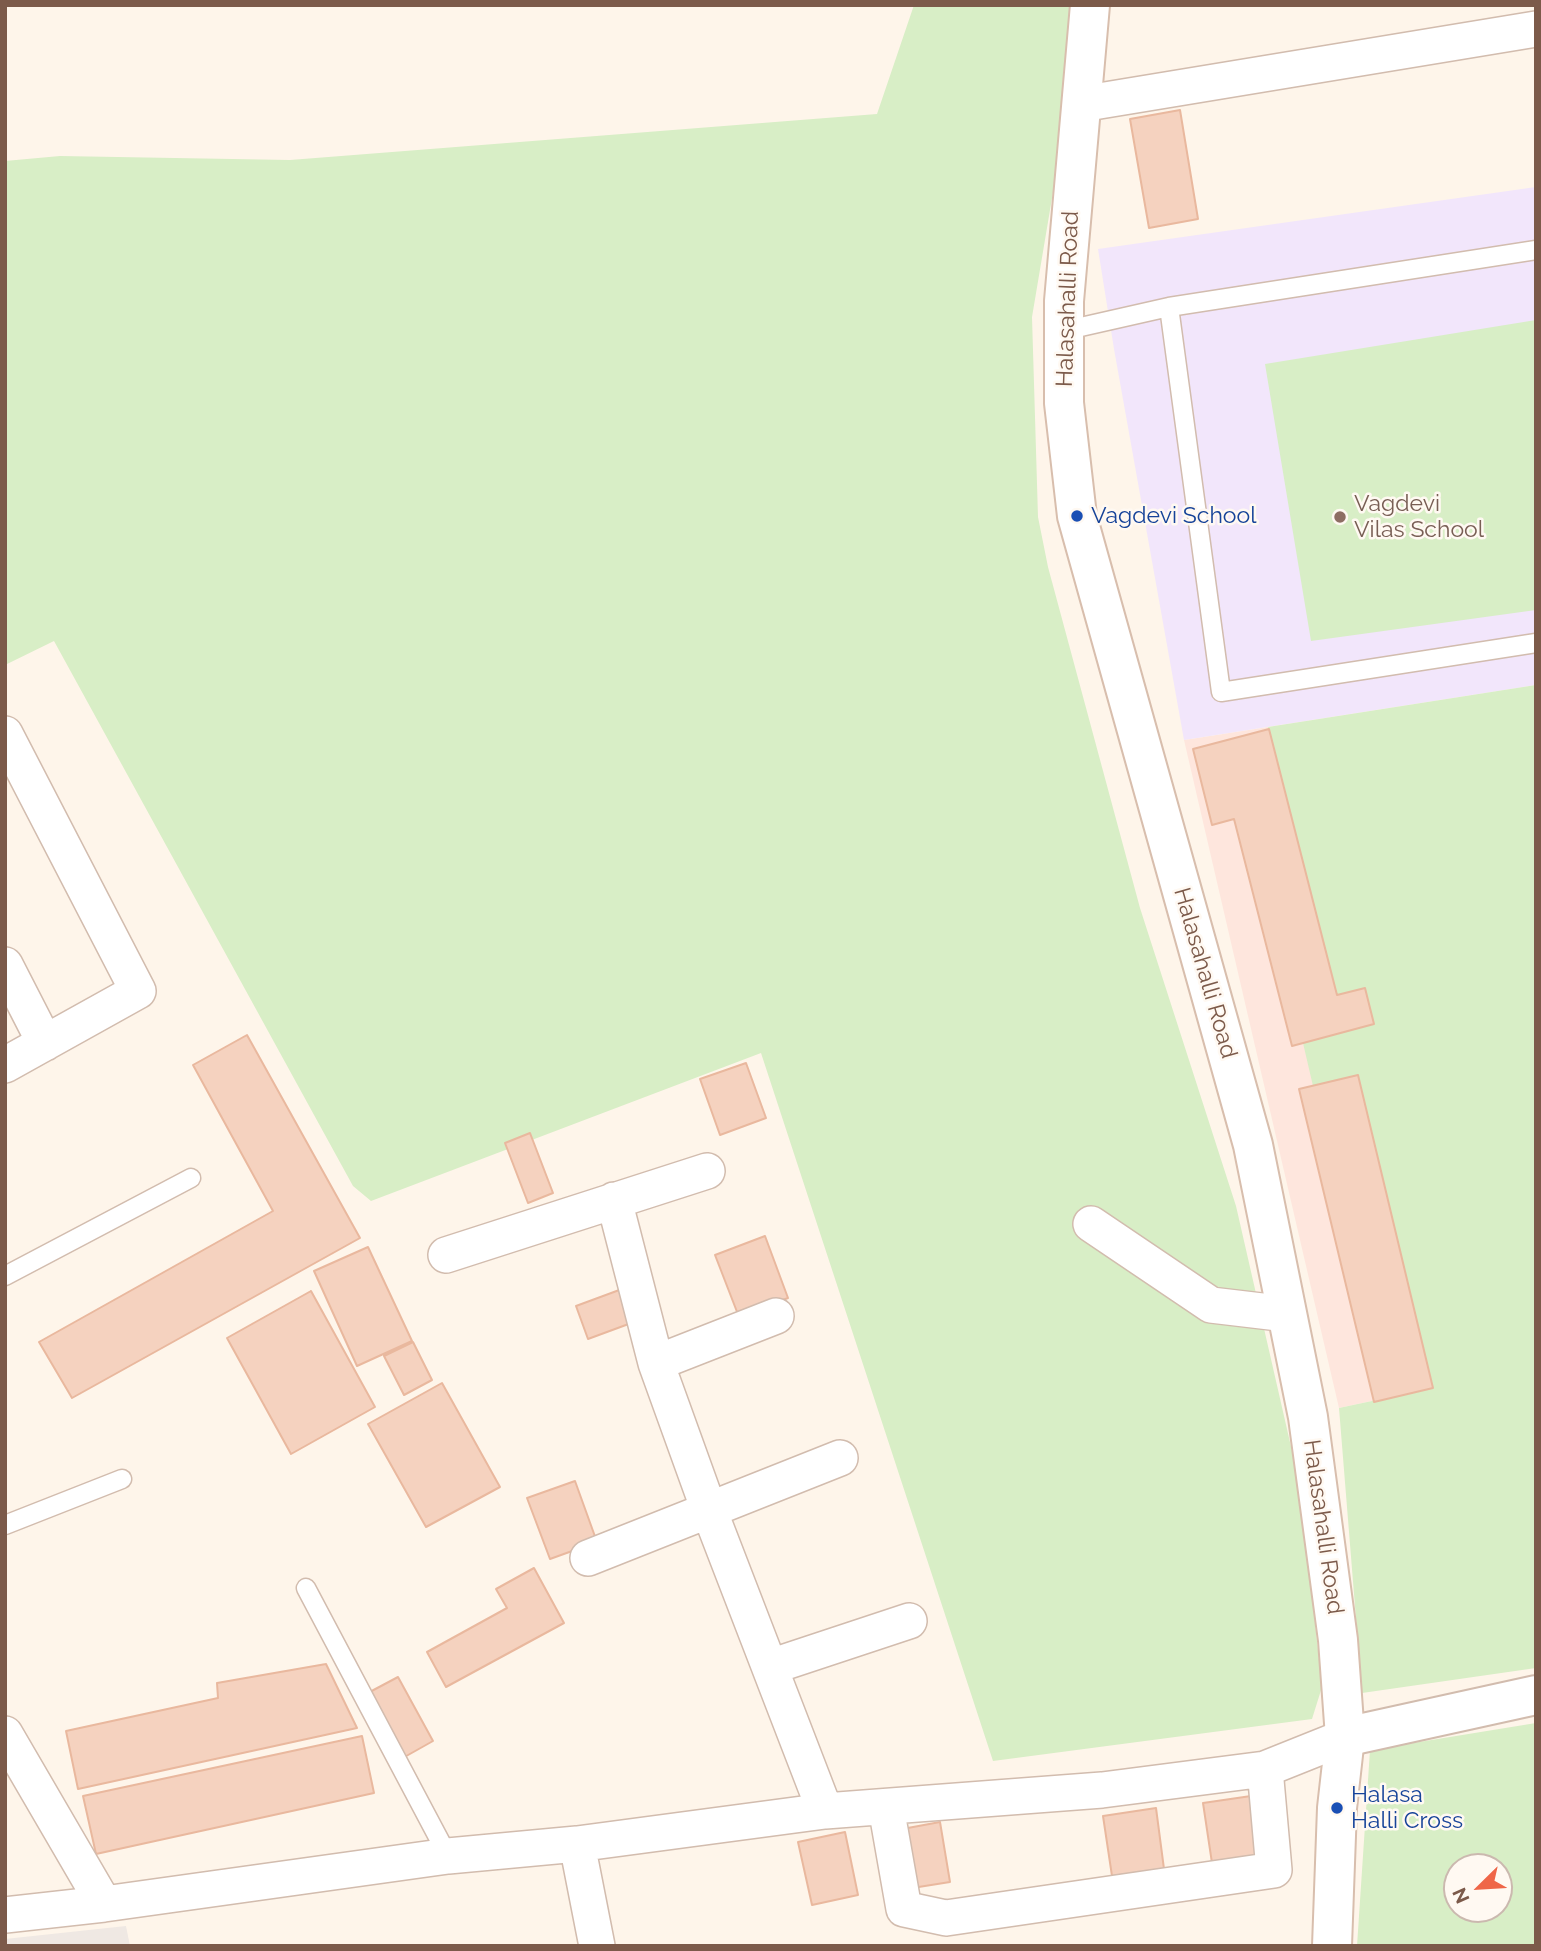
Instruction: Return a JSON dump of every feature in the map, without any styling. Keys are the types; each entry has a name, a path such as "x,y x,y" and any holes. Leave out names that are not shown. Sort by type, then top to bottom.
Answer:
{"main road":[{"name":"Halasahalli Road","path":"1090,5 1063,301 1064,403 1077,516 1253,1145 1308,1417 1338,1640 1345,1737 1337,1808 1332,1946"},
{"path":"1345,1737 1536,1695"}],"street":[{"path":"1081,104 1536,29"},
{"path":"5,1065 138,991 10,755"},
{"path":"5,965 45,1043"},
{"path":"446,1255 707,1171"},
{"path":"614,1200 656,1363 709,1510 825,1811"},
{"path":"1091,1224 1212,1305 1287,1314"},
{"path":"656,1363 776,1316"},
{"path":"588,1558 840,1458"},
{"path":"770,1667 909,1621"},
{"path":"5,1734 104,1904"},
{"path":"5,1915 104,1904 448,1856 577,1844 825,1811 1102,1790 1265,1769 1345,1737"},
{"path":"886,1807 904,1909 946,1918 1275,1870 1265,1769"},
{"path":"577,1844 597,1946"}],"lane":[{"path":"1063,331 1169,307 1536,250"},
{"path":"1169,307 1221,692 1536,643"},
{"path":"5,1276 191,1178"},
{"path":"5,1525 122,1479"},
{"path":"306,1588 448,1856"}],"shaded area":[{"name":"Vagdevi Vilas School","path":"1536,187 1536,685 1184,740 1098,249"},
{"path":"1268,727 1337,995 1365,988 1374,1024 1303,1043 1358,1075 1433,1388 1339,1408 1184,740"},
{"path":"126,1926 130,1946 5,1946 5,1939"}],"green space":[{"path":"914,5 1075,5 1068,103 1032,317 1038,517 1048,567 1140,908 1236,1206 1300,1486 1322,1687 1312,1719 993,1761 761,1053 371,1201 353,1186 54,641 5,665 5,161 60,156 290,160 877,114"},
{"path":"1536,320 1536,610 1311,641 1265,364"},
{"path":"1536,685 1536,1668 1362,1693 1339,1408 1433,1388 1358,1076 1313,1086 1303,1043 1374,1024 1365,989 1337,995 1268,727"},
{"path":"1536,1723 1536,1946 1357,1946 1370,1750"}],"building":[{"path":"1180,110 1198,219 1149,228 1130,119"},
{"path":"1269,729 1337,995 1365,988 1374,1024 1292,1046 1234,819 1212,825 1193,749"},
{"path":"247,1035 360,1238 72,1398 39,1342 273,1211 193,1065"},
{"path":"746,1063 766,1118 720,1135 700,1079"},
{"path":"1358,1075 1433,1388 1374,1402 1299,1089"},
{"path":"530,1133 553,1193 528,1203 505,1143"},
{"path":"765,1236 788,1298 739,1317 715,1255"},
{"path":"368,1247 412,1341 357,1366 314,1271"},
{"path":"622,1289 634,1322 588,1339 576,1306"},
{"path":"311,1291 375,1407 291,1454 227,1338"},
{"path":"413,1342 432,1380 404,1395 384,1356"},
{"path":"442,1383 500,1487 426,1527 368,1424"},
{"path":"575,1481 597,1542 550,1559 527,1498"},
{"path":"534,1568 564,1623 446,1687 427,1652 507,1608 496,1589"},
{"path":"326,1664 357,1728 78,1789 66,1731 218,1698 217,1683"},
{"path":"398,1677 433,1741 401,1759 366,1694"},
{"path":"362,1736 374,1793 96,1854 83,1796"},
{"path":"1251,1796 1259,1856 1212,1863 1203,1803"},
{"path":"1156,1808 1164,1869 1112,1876 1103,1816"},
{"path":"940,1822 950,1882 906,1889 897,1830"},
{"path":"845,1832 858,1895 812,1905 798,1842"}],"place":[{"name":"Vagdevi School","path":"1077,516"},
{"name":"Vagdevi Vilas School","path":"1340,517"},
{"name":"Halasa Halli Cross","path":"1337,1808"}]}
